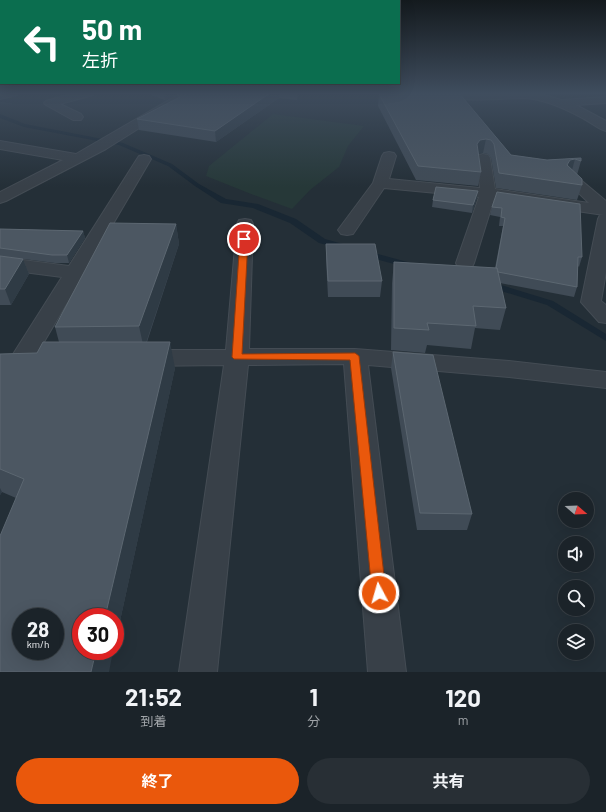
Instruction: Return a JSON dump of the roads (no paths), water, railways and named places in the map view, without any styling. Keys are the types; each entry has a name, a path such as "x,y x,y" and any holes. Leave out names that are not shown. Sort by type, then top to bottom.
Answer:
{"street":[{"path":"0,198 106,143 137,124"},
{"path":"0,145 77,158"},
{"path":"347,230 380,183 390,156"},
{"path":"465,263 488,193 483,158"},
{"path":"22,359 144,159"},
{"path":"571,179 606,209"},
{"path":"380,183 488,193 606,209"},
{"path":"606,219 591,302 606,317"},
{"path":"198,672 237,357 245,224"},
{"path":"0,263 75,273"},
{"path":"355,356 388,672"},
{"path":"126,358 355,356 509,369 606,380"},
{"path":"0,359 46,359"}],"waterway":[{"path":"22,124 121,144 170,165 197,185 224,201 255,206 293,221 322,241 347,248"},
{"path":"364,253 408,265"},
{"path":"488,284 550,303 606,338"}]}
